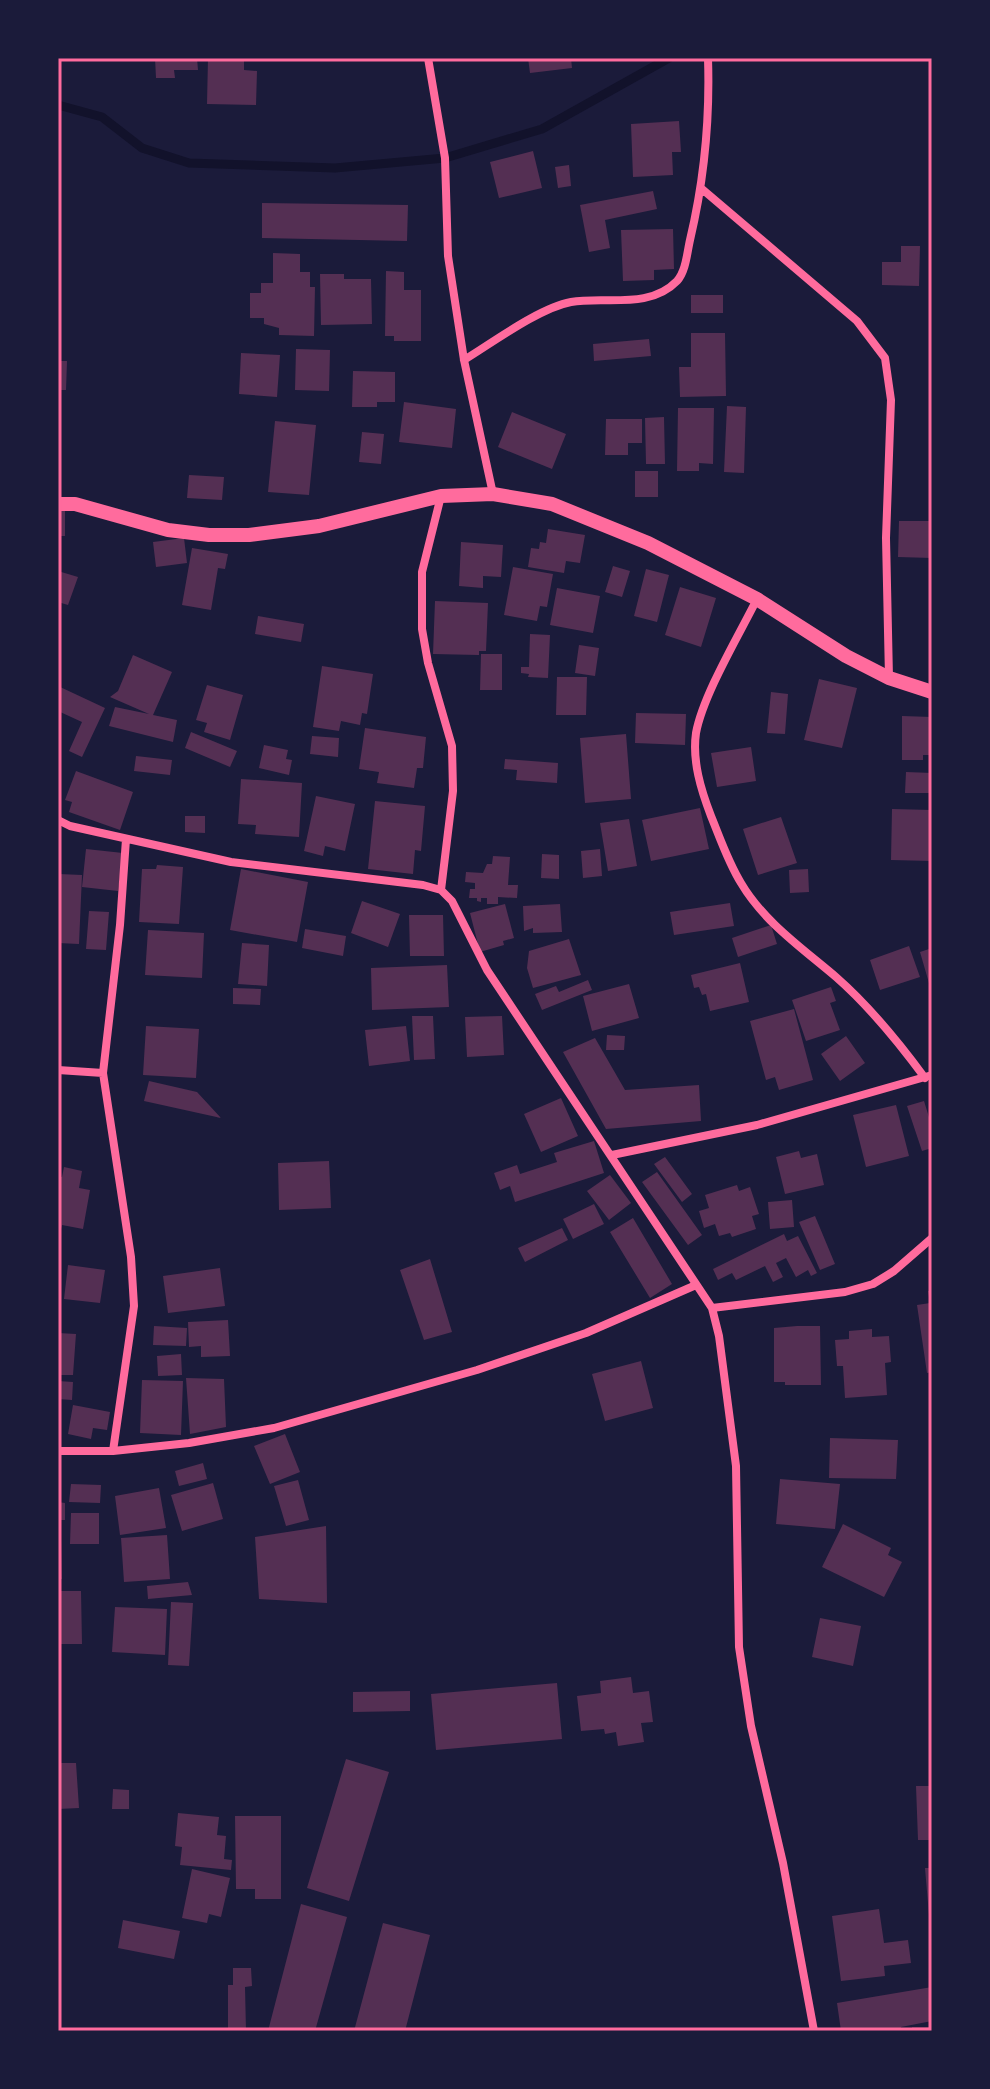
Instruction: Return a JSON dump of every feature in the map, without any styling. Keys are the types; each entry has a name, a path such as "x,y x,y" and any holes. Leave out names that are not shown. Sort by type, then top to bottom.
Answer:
{"street":[{"path":"428,58 445,158 448,256 464,360 493,494"},
{"path":"464,360 525,322 570,302 622,301 657,293 677,280 685,266 702,189 708,58"},
{"path":"702,189 857,321 885,358 891,400 886,538 889,678"},
{"path":"58,504 75,504 168,530 209,535 249,535 319,526 441,496 493,494 552,504 648,543 757,599 846,656 889,678 932,692"},
{"path":"441,496 422,572 422,629 428,663 452,746 453,791 441,890"},
{"path":"612,1155 757,1125 929,1077 839,979 789,939 763,913 741,883 705,800 695,761 696,732 705,705 757,599"},
{"path":"58,820 70,826 231,862 423,885 441,890 452,901 487,970 712,1308 719,1336 736,1466 739,1647 751,1726 783,1863 814,2031"},
{"path":"113,1451 134,1306 131,1257 103,1073 120,925 126,839"},
{"path":"58,1070 103,1073"},
{"path":"712,1308 845,1292 873,1284 894,1271 932,1238"},
{"path":"58,1451 113,1451 189,1443 274,1428 477,1370 586,1333 696,1285"}],"building":[{"path":"155,58 197,58 198,70 174,70 175,78 156,78"},
{"path":"208,58 244,58 244,70 257,71 256,105 207,104"},
{"path":"528,58 571,58 572,68 530,73"},
{"path":"679,121 681,152 672,152 673,175 633,177 631,124"},
{"path":"533,151 542,188 499,198 490,162"},
{"path":"569,165 571,186 558,188 555,167"},
{"path":"653,191 657,209 605,220 610,248 589,252 580,205"},
{"path":"262,203 408,205 407,241 262,238"},
{"path":"673,229 674,269 654,270 654,280 623,281 621,230"},
{"path":"901,246 920,246 919,286 882,285 882,262 901,262"},
{"path":"273,253 300,254 300,272 310,272 310,287 315,287 314,336 279,335 279,328 264,324 264,318 250,318 250,293 261,293 261,283 273,283"},
{"path":"386,271 404,272 404,290 421,290 421,341 394,341 394,336 385,336"},
{"path":"320,274 344,274 344,279 371,279 372,324 321,325"},
{"path":"691,295 723,295 723,313 691,313"},
{"path":"691,333 725,333 726,396 680,397 679,367 691,367"},
{"path":"649,339 651,356 594,361 593,344"},
{"path":"296,349 330,350 329,391 295,390"},
{"path":"241,353 280,355 277,397 239,394"},
{"path":"58,361 67,361 66,390 58,390"},
{"path":"353,371 395,372 395,402 377,402 377,407 352,407"},
{"path":"404,402 456,409 452,448 399,442"},
{"path":"727,406 746,407 744,473 724,472"},
{"path":"678,408 714,408 713,464 699,463 699,471 677,471"},
{"path":"512,412 566,434 552,469 498,447"},
{"path":"664,417 665,464 646,464 645,418"},
{"path":"606,419 642,419 642,443 628,443 628,455 605,455"},
{"path":"275,421 316,425 309,495 268,492"},
{"path":"362,432 384,434 381,464 359,462"},
{"path":"635,471 658,471 658,497 635,497"},
{"path":"189,475 224,477 222,500 187,498"},
{"path":"58,509 65,509 65,536 58,536"},
{"path":"899,521 932,521 932,558 898,557"},
{"path":"548,529 585,535 580,563 566,561 564,573 528,567 531,548 539,549 540,542 546,543"},
{"path":"184,538 187,563 156,567 153,542"},
{"path":"461,542 503,545 501,577 483,576 483,588 459,586"},
{"path":"192,548 228,554 225,569 218,568 211,610 182,605"},
{"path":"613,566 630,571 622,597 605,592"},
{"path":"513,567 553,574 547,607 540,606 537,621 504,615"},
{"path":"646,569 669,575 657,622 634,616"},
{"path":"58,571 78,577 68,605 58,602"},
{"path":"680,587 716,598 701,647 665,635"},
{"path":"557,588 600,596 593,633 550,625"},
{"path":"435,601 488,603 486,651 479,651 479,655 433,654"},
{"path":"258,616 304,624 301,642 255,634"},
{"path":"530,634 550,635 548,678 528,677 529,674 521,673 521,667 529,667"},
{"path":"579,645 599,648 595,676 575,673"},
{"path":"481,654 502,654 502,690 480,690"},
{"path":"133,655 172,672 153,715 177,720 173,742 109,726 115,707 149,714 110,697 118,691"},
{"path":"322,666 373,674 367,714 362,713 360,725 341,721 339,731 313,727"},
{"path":"557,677 587,677 586,715 556,715"},
{"path":"819,679 857,688 842,748 804,740"},
{"path":"207,685 243,695 230,740 204,732 207,723 196,720"},
{"path":"58,686 105,708 82,757 69,751 82,722 58,711"},
{"path":"771,692 788,694 785,734 767,733"},
{"path":"636,713 686,714 685,745 635,743"},
{"path":"902,716 932,717 932,755 923,755 923,760 902,760"},
{"path":"365,728 426,737 423,768 417,768 414,788 377,783 379,772 359,769"},
{"path":"191,732 237,751 230,767 185,748"},
{"path":"626,734 631,799 585,803 580,738"},
{"path":"312,736 339,738 338,757 310,754"},
{"path":"264,745 288,750 286,759 292,760 289,775 259,768"},
{"path":"751,747 756,781 717,787 711,753"},
{"path":"136,756 172,760 170,775 134,771"},
{"path":"505,759 558,763 557,783 516,780 517,770 504,769"},
{"path":"76,771 133,792 120,830 69,812 72,802 65,800"},
{"path":"906,772 932,773 932,793 905,793"},
{"path":"241,779 302,783 299,837 255,834 256,825 238,824"},
{"path":"316,796 355,804 345,851 325,846 323,856 304,851"},
{"path":"375,801 425,806 421,851 415,850 413,874 368,869"},
{"path":"700,808 709,849 651,861 642,820"},
{"path":"892,809 932,810 932,861 891,860"},
{"path":"185,816 205,816 205,833 185,832"},
{"path":"781,817 797,863 758,875 743,829"},
{"path":"629,819 637,866 608,871 600,823"},
{"path":"86,849 123,853 118,891 82,887"},
{"path":"600,849 602,876 583,878 581,851"},
{"path":"542,854 559,855 559,879 541,878"},
{"path":"493,856 510,857 508,885 518,885 517,898 498,897 498,904 487,904 487,898 481,898 481,902 477,898 469,898 470,889 475,889 475,883 465,882 466,872 483,873 487,864 492,864"},
{"path":"157,865 183,867 179,924 139,922 142,869 156,869"},
{"path":"241,869 308,882 297,942 230,930"},
{"path":"808,869 809,892 790,893 789,870"},
{"path":"59,874 82,875 79,944 58,943"},
{"path":"362,901 400,914 388,947 351,933"},
{"path":"730,903 734,926 674,935 670,912"},
{"path":"505,904 514,938 503,941 504,945 480,952 470,913"},
{"path":"560,904 562,932 533,933 533,928 524,931 523,906"},
{"path":"89,911 109,912 106,950 86,949"},
{"path":"409,915 443,915 444,956 410,956"},
{"path":"771,925 777,944 738,957 732,938"},
{"path":"305,929 346,936 343,956 302,948"},
{"path":"148,930 204,933 202,978 145,975"},
{"path":"569,939 581,975 533,988 527,968 529,951"},
{"path":"242,943 269,945 267,986 238,984"},
{"path":"909,946 920,977 880,990 870,960"},
{"path":"932,948 932,990 931,990 920,952"},
{"path":"740,963 749,1002 710,1011 706,994 702,995 699,987 694,988 691,975"},
{"path":"447,965 449,1007 372,1010 371,968"},
{"path":"588,980 592,990 542,1010 535,994 556,986 559,992"},
{"path":"629,984 639,1018 592,1031 583,996"},
{"path":"831,987 836,1001 830,1003 840,1030 806,1041 792,1000"},
{"path":"233,988 261,989 260,1005 233,1004"},
{"path":"794,1009 813,1080 779,1090 775,1077 766,1080 750,1021"},
{"path":"412,1016 433,1016 435,1059 414,1060"},
{"path":"502,1016 504,1055 467,1057 465,1017"},
{"path":"146,1026 199,1029 196,1078 143,1075"},
{"path":"406,1026 410,1061 369,1066 365,1030"},
{"path":"607,1035 625,1036 624,1050 606,1050"},
{"path":"846,1036 865,1063 840,1081 821,1054"},
{"path":"595,1038 625,1090 699,1085 701,1121 606,1129 563,1052"},
{"path":"149,1081 197,1092 221,1118 144,1101"},
{"path":"561,1098 578,1136 541,1152 524,1114"},
{"path":"924,1101 932,1127 932,1148 922,1151 907,1106"},
{"path":"896,1105 909,1156 866,1167 853,1115"},
{"path":"594,1141 604,1173 515,1202 510,1186 500,1190 494,1173 517,1165 520,1174 557,1162 554,1153"},
{"path":"799,1151 801,1158 817,1154 824,1185 785,1194 776,1157"},
{"path":"665,1157 692,1194 682,1202 654,1164"},
{"path":"329,1161 331,1208 279,1210 278,1163"},
{"path":"64,1167 82,1171 79,1188 90,1190 83,1229 62,1225 59,1237 58,1176 62,1177"},
{"path":"657,1172 702,1235 688,1245 642,1182"},
{"path":"610,1175 631,1203 609,1220 587,1191"},
{"path":"737,1185 739,1191 750,1187 759,1214 752,1216 756,1229 732,1237 730,1233 719,1236 715,1224 704,1228 699,1211 709,1208 705,1195"},
{"path":"792,1200 794,1227 770,1229 768,1202"},
{"path":"594,1204 604,1224 573,1239 563,1219"},
{"path":"815,1216 835,1264 820,1270 799,1222"},
{"path":"633,1218 672,1284 650,1298 610,1232"},
{"path":"562,1228 568,1240 525,1262 518,1248"},
{"path":"784,1234 787,1241 798,1236 817,1273 811,1276 808,1270 796,1277 786,1258 776,1263 783,1277 773,1282 765,1266 736,1280 732,1273 718,1280 713,1269"},
{"path":"430,1259 452,1332 424,1340 400,1270"},
{"path":"68,1265 105,1270 100,1303 64,1299"},
{"path":"220,1268 225,1306 168,1313 163,1276"},
{"path":"928,1291 932,1291 932,1372 927,1373 917,1305 930,1303"},
{"path":"228,1320 230,1356 201,1357 201,1346 189,1347 188,1322"},
{"path":"154,1326 187,1328 186,1346 153,1345"},
{"path":"820,1326 821,1385 774,1382 774,1328"},
{"path":"872,1329 872,1337 889,1336 891,1362 885,1363 887,1395 845,1398 843,1366 837,1366 835,1340 849,1339 849,1331"},
{"path":"58,1333 76,1334 73,1375 58,1375"},
{"path":"181,1354 182,1375 158,1376 157,1356"},
{"path":"641,1361 653,1408 605,1421 592,1374"},
{"path":"186,1378 224,1379 226,1427 190,1434"},
{"path":"142,1380 183,1381 181,1435 140,1433"},
{"path":"58,1381 73,1382 72,1400 58,1399"},
{"path":"73,1405 110,1412 107,1430 93,1428 91,1439 68,1434"},
{"path":"285,1434 300,1472 270,1484 254,1446"},
{"path":"830,1438 898,1440 896,1479 829,1478"},
{"path":"203,1463 207,1479 179,1486 175,1471"},
{"path":"780,1479 840,1484 835,1529 776,1524"},
{"path":"298,1480 309,1520 286,1526 274,1486"},
{"path":"213,1483 223,1519 182,1531 171,1495"},
{"path":"71,1484 101,1485 100,1503 69,1502"},
{"path":"159,1488 166,1528 120,1535 115,1496"},
{"path":"58,1502 65,1503 65,1520 58,1520"},
{"path":"71,1513 99,1513 99,1544 70,1544"},
{"path":"843,1524 891,1548 888,1555 902,1562 884,1597 822,1567"},
{"path":"326,1526 327,1603 259,1599 255,1537"},
{"path":"167,1535 170,1579 124,1582 121,1538"},
{"path":"58,1540 61,1540 62,1579 58,1579"},
{"path":"188,1582 192,1595 148,1599 147,1586"},
{"path":"58,1591 81,1591 82,1644 58,1644"},
{"path":"171,1602 193,1603 189,1666 168,1665"},
{"path":"115,1607 167,1609 165,1655 112,1652"},
{"path":"820,1618 861,1626 853,1666 812,1657"},
{"path":"631,1677 633,1693 649,1691 653,1722 641,1723 644,1742 618,1746 616,1732 605,1734 604,1729 581,1731 577,1696 601,1693 600,1681"},
{"path":"557,1683 562,1739 436,1750 431,1694"},
{"path":"410,1691 410,1711 353,1712 353,1692"},
{"path":"346,1759 389,1772 349,1901 307,1888"},
{"path":"58,1763 76,1763 79,1808 58,1809"},
{"path":"916,1786 932,1786 932,1840 918,1840"},
{"path":"113,1789 129,1790 129,1809 112,1809"},
{"path":"178,1813 219,1817 217,1835 226,1836 224,1859 232,1860 231,1870 180,1865 182,1847 175,1846"},
{"path":"235,1816 281,1816 281,1899 255,1899 255,1889 236,1889"},
{"path":"925,1868 932,1868 932,1914 929,1915"},
{"path":"192,1869 230,1878 221,1917 209,1914 207,1923 182,1918"},
{"path":"301,1904 347,1917 315,2031 268,2031"},
{"path":"879,1909 884,1943 908,1940 911,1963 884,1966 885,1976 841,1981 832,1916"},
{"path":"123,1920 180,1931 174,1959 118,1948"},
{"path":"383,1923 430,1935 405,2031 354,2031"},
{"path":"233,1968 251,1968 252,1986 245,1987 246,2031 228,2031 228,1985 233,1985"},
{"path":"932,1987 932,2021 901,2027 901,2031 841,2031 837,2003"},
{"path":"912,2027 932,2027 932,2031 912,2031"}],"waterway":[{"path":"58,105 102,117 142,148 189,163 335,168 445,158 542,129 669,58"}]}
